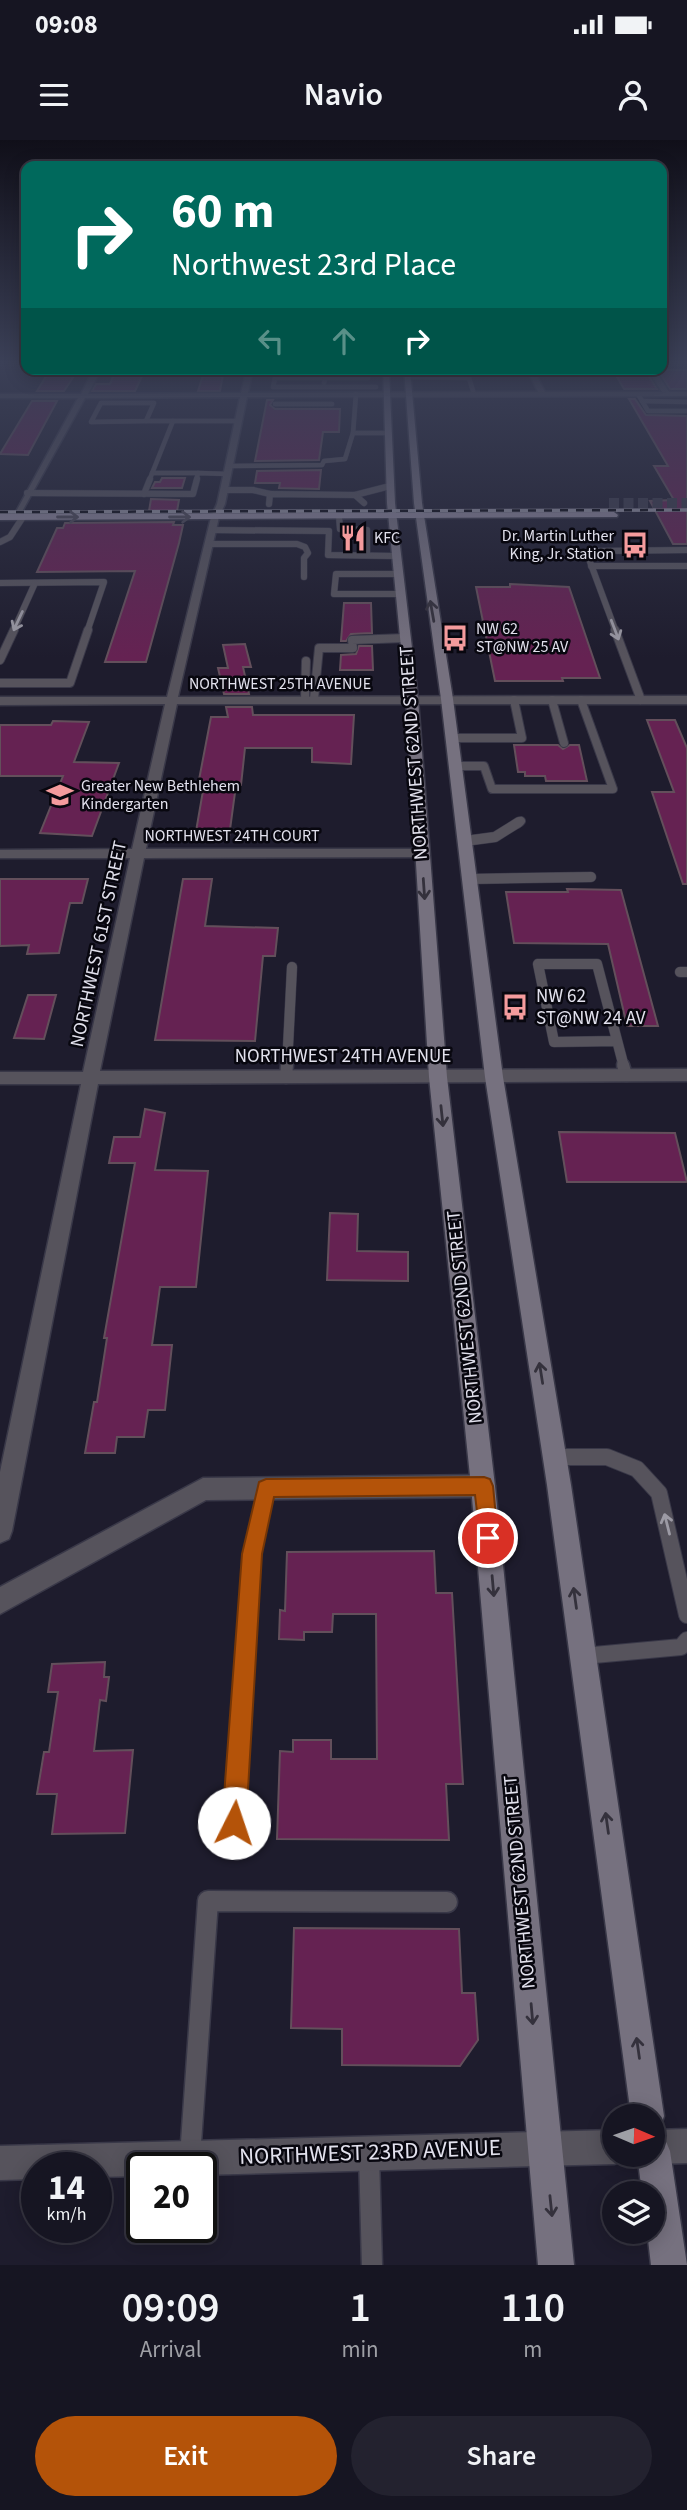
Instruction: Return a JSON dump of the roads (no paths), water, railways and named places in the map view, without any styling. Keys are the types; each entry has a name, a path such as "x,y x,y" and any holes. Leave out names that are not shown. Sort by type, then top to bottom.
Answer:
{"main road":[{"name":"NORTHWEST 62ND STREET","path":"389,460 395,555 412,699 438,1077 484,1486 556,2265"},
{"name":"NORTHWEST 62ND STREET","path":"414,460 419,516 456,766 494,1077 555,1457 646,2104"},
{"path":"257,504 269,499 430,503"},
{"path":"0,517 220,504 339,516 614,515"},
{"path":"15,505 34,505"},
{"path":"156,505 195,505"},
{"path":"655,2167 668,2265"}],"street":[{"path":"19,517 15,505 27,493 46,460"},
{"name":"NORTHWEST 61ST STREET","path":"0,1531 90,1077 171,700 230,460"},
{"name":"NORTHWEST 25TH AVENUE","path":"0,701 687,700"},
{"name":"NORTHWEST 24TH COURT","path":"0,854 421,853"},
{"name":"NORTHWEST 24TH AVENUE","path":"0,1078 687,1075"},
{"path":"0,1601 203,1489 484,1486"},
{"path":"665,2148 687,2146"},
{"name":"NORTHWEST 23RD AVENUE","path":"217,2156 602,2147"},
{"name":"NORTHWEST 23RD AVENUE","path":"0,2163 126,2159"}],"lane":[{"path":"144,494 157,460"},
{"path":"220,504 322,466 324,461 333,460"},
{"path":"152,473 198,473"},
{"path":"27,493 192,494 198,473"},
{"path":"198,473 220,504 304,547 309,553 304,558 304,576"},
{"path":"220,504 253,489 269,499 355,495 390,486"},
{"path":"355,495 372,503"},
{"path":"220,504 328,531 367,530 367,555"},
{"path":"339,516 340,529"},
{"path":"0,542 10,537 19,517"},
{"path":"328,531 328,555 395,555"},
{"path":"641,700 589,559 598,551 687,550"},
{"path":"591,566 687,566"},
{"path":"397,574 336,573 334,594 399,594"},
{"path":"0,583 104,582 70,683 0,683"},
{"path":"0,660 36,583"},
{"path":"310,699 319,648 353,648 352,640 405,638"},
{"path":"306,661 310,699"},
{"path":"452,738 522,738 513,700"},
{"path":"552,700 564,743"},
{"path":"456,766 484,766 492,789 613,789 581,700"},
{"path":"465,841 495,837 521,821"},
{"path":"470,879 591,877"},
{"path":"617,1041 554,1042 538,964 597,964 626,1075"},
{"path":"286,1077 292,967"},
{"path":"555,1457 607,1457 637,1469 659,1493 687,1615"},
{"path":"234,1823 252,1554 266,1488"},
{"path":"583,1656 681,1647 687,1640"},
{"path":"190,2152 208,1901 447,1902"},
{"path":"369,2151 372,2265"}],"tunnel":[{"path":"609,503 687,503"}],"railway":[{"path":"0,512 687,510"}],"place":[{"name":"KFC","path":"353,538"},
{"name":"Dr. Martin Luther King, Jr. Station","path":"635,545"},
{"name":"NW 62 ST@NW 25 AV","path":"455,638"},
{"name":"Greater New Bethlehem Kindergarten","path":"60,795"},
{"name":"NW 62 ST@NW 24 AV","path":"515,1007"}]}
